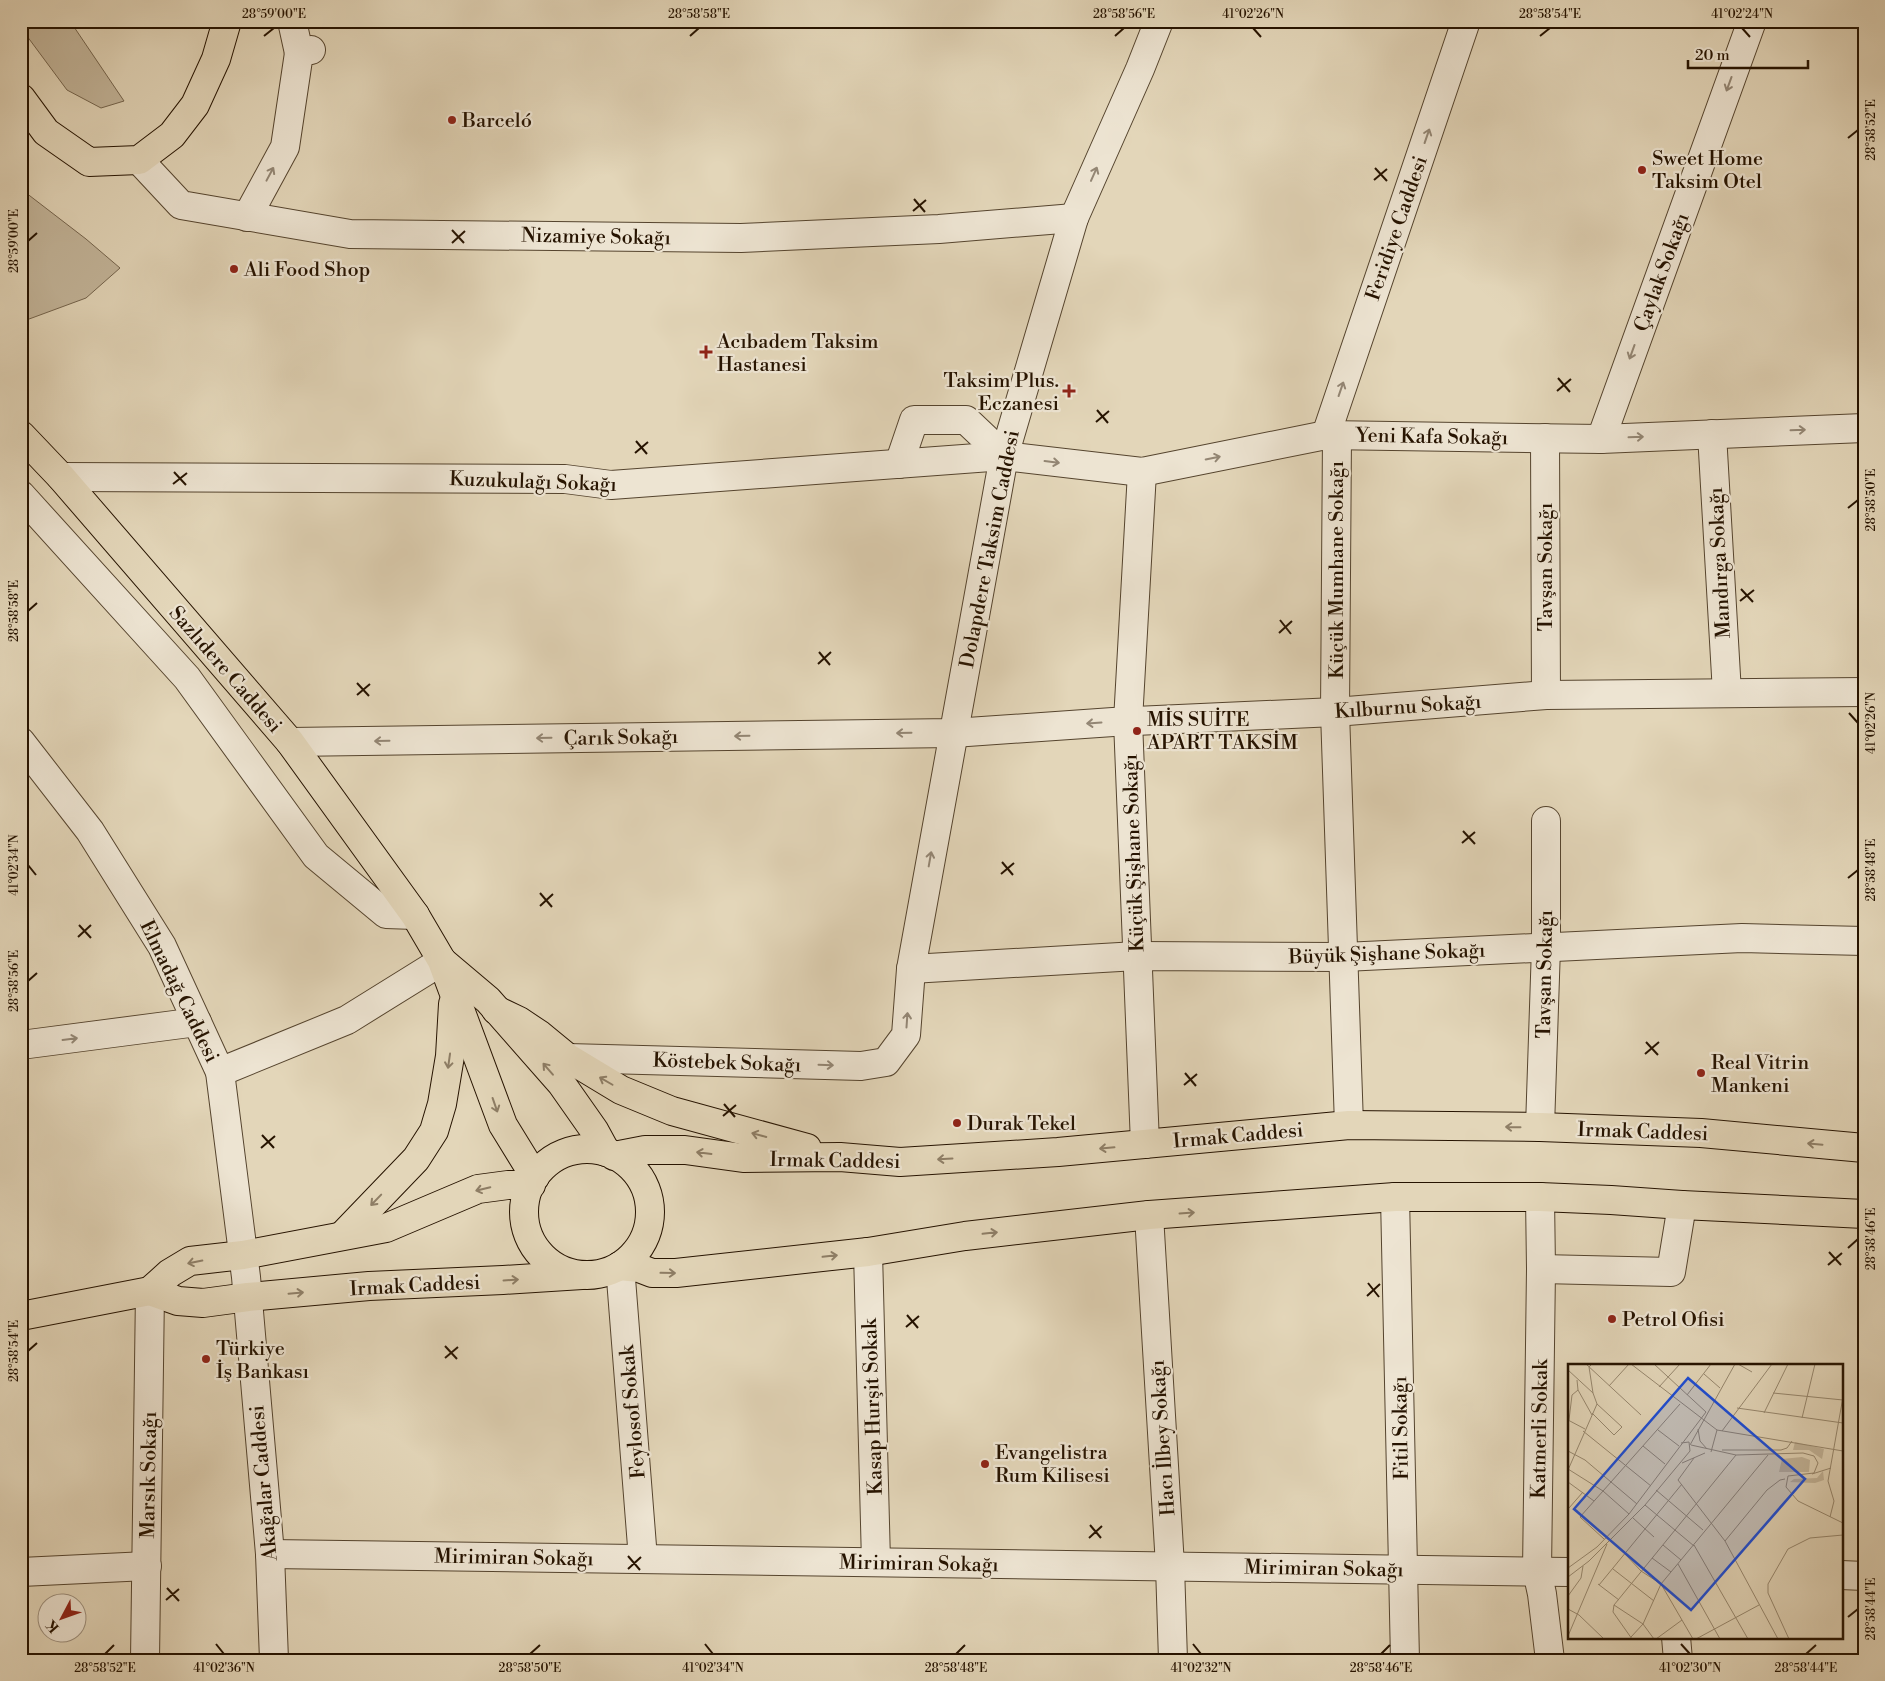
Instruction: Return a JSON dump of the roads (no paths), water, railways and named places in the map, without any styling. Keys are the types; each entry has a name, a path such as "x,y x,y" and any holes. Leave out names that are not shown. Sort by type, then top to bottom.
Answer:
{"main road":[{"path":"21,98 46,132 89,162 139,160 172,135 195,105 216,59 227,21"},
{"name":"Sazlıdere Caddesi","path":"21,435 61,477 290,742 415,915 442,961"},
{"path":"442,961 503,1125 533,1181"},
{"path":"442,961 488,1000 561,1083 610,1154"},
{"path":"343,1235 416,1159 434,1131 442,1104 450,1056 454,995"},
{"path":"496,1010 519,1021 568,1058 621,1090 672,1111 840,1157"},
{"name":"Irmak Caddesi","path":"610,1154 644,1150 685,1150 743,1158 840,1157 900,1162 1058,1152 1349,1125 1540,1127 1701,1133 1864,1148"},
{"path":"584,1148 600,1149 610,1154 630,1165 646,1186 651,1208 648,1231 637,1251 620,1266 602,1274 582,1275 564,1271 549,1262 536,1249 528,1233 524,1214 526,1194 546,1164 560,1154 584,1148"},
{"path":"21,1316 150,1291 178,1301 203,1303 246,1276 343,1235 386,1228 478,1189 533,1181"},
{"path":"620,1266 639,1268 652,1273 676,1273 868,1252 965,1236 1149,1216 1395,1197 1540,1197 1864,1214"},
{"path":"150,1291 170,1273 190,1262 246,1276"},
{"name":"Irmak Caddesi","path":"246,1276 369,1286 582,1275"}],"street":[{"path":"247,217 285,147 305,51 292,21"},
{"name":"Dolapdere Taksim Caddesi","path":"886,1062 906,1035 911,969 953,732 978,608 1004,456 1074,218 1140,69 1159,21"},
{"name":"Feridiye Caddesi","path":"1331,435 1466,21"},
{"name":"Çaylak Sokağı","path":"1601,439 1752,21"},
{"name":"Nizamiye Sokağı","path":"139,160 181,206 350,234 741,238 939,229 1074,218"},
{"path":"899,464 914,420 938,411 966,420 1004,456"},
{"name":"Yeni Kafa Sokağı","path":"1004,456 1142,472 1331,435 1601,439 1864,428"},
{"name":"Mandırga Sokağı","path":"1712,434 1727,693"},
{"name":"Küçük Mumhane Sokağı","path":"1331,435 1335,712 1349,1125"},
{"name":"Tavşan Sokağı","path":"1544,438 1546,695"},
{"name":"Kuzukulağı Sokağı","path":"61,477 566,479 611,485 1004,456"},
{"name":"Küçük Şişhane Sokağı","path":"1142,472 1128,722 1145,1144"},
{"name":"Sazlıdere Caddesi","path":"21,495 187,678 316,856 386,914 415,915"},
{"name":"Kılburnu Sokağı","path":"953,732 1335,712 1546,695 1864,692"},
{"name":"Çarık Sokağı","path":"290,742 953,732"},
{"name":"Elmadağ Caddesi","path":"21,742 90,831 162,946 220,1072 246,1276"},
{"name":"Tavşan Sokağı","path":"1540,1127 1546,947 1546,821"},
{"name":"Büyük Şişhane Sokağı","path":"911,969 1137,956 1344,957 1742,938 1864,941"},
{"path":"220,1072 347,1020 442,961"},
{"path":"21,1045 198,1022"},
{"name":"Köstebek Sokağı","path":"568,1058 861,1066 886,1062"},
{"name":"Fitil Sokağı","path":"1395,1197 1405,1660"},
{"name":"Katmerli Sokak","path":"1540,1197 1541,1269 1537,1571 1542,1594 1550,1660"},
{"path":"1541,1269 1671,1272 1682,1205"},
{"name":"Hacı İlbey Sokağı","path":"1149,1216 1170,1566 1173,1660"},
{"name":"Kasap Hurşit Sokak","path":"868,1252 876,1562"},
{"name":"Feylosof Sokak","path":"620,1266 644,1559"},
{"name":"Akağalar Caddesi","path":"246,1276 270,1554 274,1660"},
{"name":"Marsık Sokağı","path":"145,1660 150,1291"},
{"name":"Mirimiran Sokağı","path":"270,1554 1568,1572"},
{"path":"21,1572 147,1566"},
{"path":"1842,1576 1864,1576"},
{"path":"1676,1638 1678,1660"}],"place":[{"name":"Barceló","path":"452,120"},
{"name":"Sweet Home Taksim Otel","path":"1642,170"},
{"name":"Ali Food Shop","path":"234,269"},
{"name":"Acıbadem Taksim Hastanesi","path":"706,352"},
{"name":"Taksim Plus. Eczanesi","path":"1069,391"},
{"name":"MİS SUİTE APART TAKSİM","path":"1137,731"},
{"name":"Real Vitrin Mankeni","path":"1701,1073"},
{"name":"Durak Tekel","path":"957,1123"},
{"name":"Petrol Ofisi","path":"1612,1319"},
{"name":"Türkiye İş Bankası","path":"206,1359"},
{"name":"Evangelistra Rum Kilisesi","path":"985,1464"}]}
